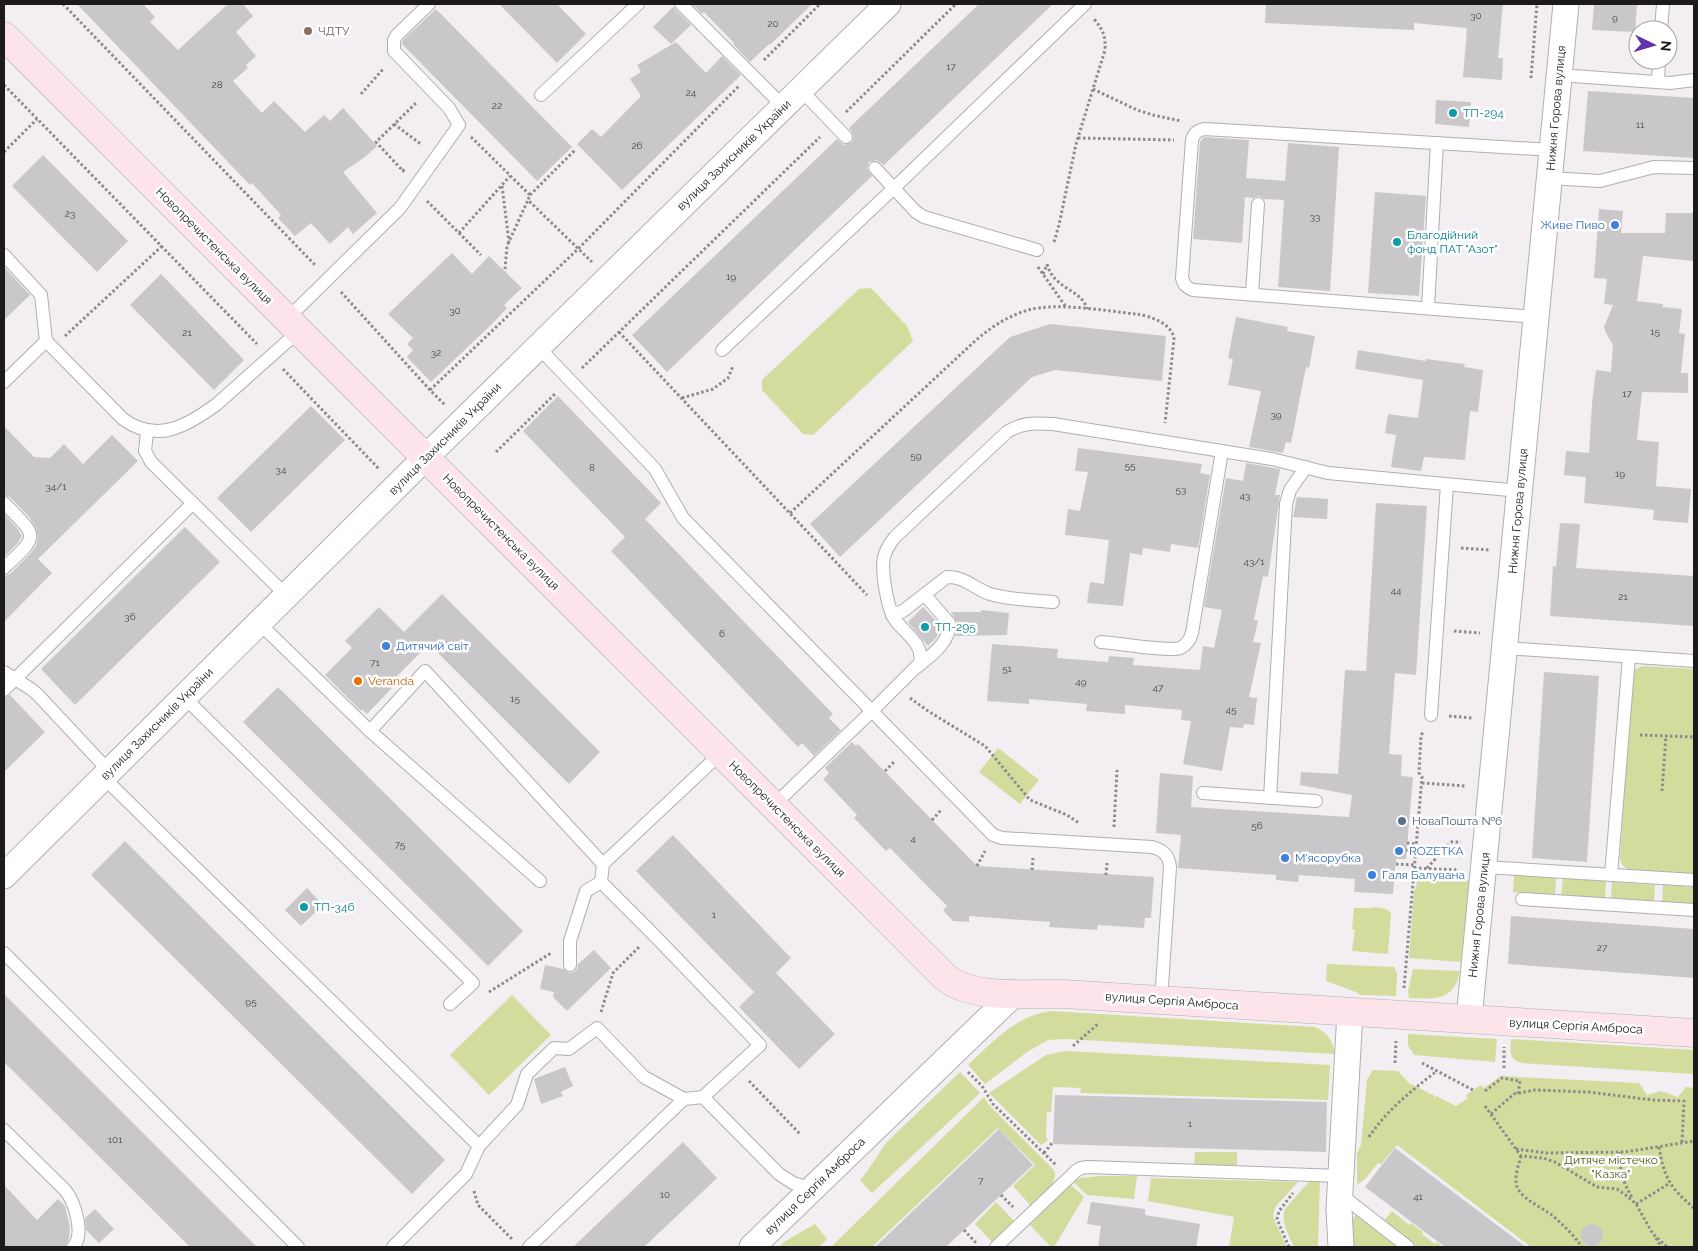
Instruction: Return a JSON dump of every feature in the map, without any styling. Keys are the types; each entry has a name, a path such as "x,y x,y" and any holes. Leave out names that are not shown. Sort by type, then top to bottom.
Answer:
{"street":[{"name":"вулиця Захисників України","path":"4,876 426,456 888,4"},
{"name":"Нижня Горова вулиця","path":"1469,1019 1566,4"},
{"name":"Новопречистенська вулиця","path":"4,36 946,978 954,984 972,990 1015,993"},
{"name":"вулиця Сергія Амброса","path":"752,1247 1015,993 1063,994 1694,1033"},
{"path":"1341,1247 1339,1209 1350,1012"}],"lane":[{"path":"4,255 41,295 49,345 123,419 134,427 147,432 160,432 173,429 204,414 270,356 328,278 400,208 458,125 449,108 397,55 393,46 394,40 429,4"},
{"path":"541,95 638,4"},
{"path":"681,4 783,106"},
{"path":"1662,20 1663,4"},
{"path":"722,350 1084,6"},
{"path":"1658,82 1659,70"},
{"path":"1560,75 1670,83 1694,80"},
{"path":"800,89 846,138"},
{"path":"1536,317 1187,288 1182,278 1193,137 1198,130 1204,129 1552,150"},
{"path":"1428,308 1437,143"},
{"path":"1550,178 1600,181 1654,167 1694,168"},
{"path":"874,168 916,212 924,217 1037,250"},
{"path":"1252,294 1258,204"},
{"path":"4,382 49,345"},
{"path":"538,347 655,469 683,518 993,835 1002,838 1152,847 1165,853 1169,860 1161,1001"},
{"path":"915,669 920,663 920,649 892,615 888,604 885,556 891,543 1012,429 1028,423 1053,424 1272,459 1328,473 1520,492"},
{"path":"147,432 145,445 147,457 286,596"},
{"path":"1101,642 1172,649 1185,645 1190,640 1222,451"},
{"path":"1270,798 1286,504 1290,490 1306,467"},
{"path":"1431,715 1447,485"},
{"path":"4,503 28,527 31,533 31,540 4,568"},
{"path":"4,690 193,503"},
{"path":"892,615 903,612 947,577 953,576 971,584 982,592 993,595 1053,602"},
{"path":"772,806 944,642 950,629 949,623 925,595"},
{"path":"258,623 370,731 540,880"},
{"path":"1505,641 1629,657 1694,662"},
{"path":"1612,875 1629,657"},
{"path":"370,731 425,670 603,864"},
{"path":"4,672 38,695 106,774 479,1146"},
{"path":"184,697 473,983 450,1004"},
{"path":"601,882 603,864 721,753"},
{"path":"1204,793 1316,801"},
{"path":"1484,861 1612,875 1694,880"},
{"path":"393,1247 466,1174 479,1146 517,1105 527,1074 554,1048 569,1049 597,1028 644,1077 684,1099 704,1097 760,1045 601,882"},
{"path":"570,965 570,941 586,891 601,882"},
{"path":"1522,899 1694,910"},
{"path":"4,953 298,1247"},
{"path":"704,1097 779,1174 793,1183 812,1188"},
{"path":"529,1247 684,1099"},
{"path":"4,1130 65,1190 70,1198 75,1211 79,1235 78,1242 74,1247"},
{"path":"996,1247 1069,1178 1081,1168 1088,1167 1306,1175 1340,1185 1408,1247"}],"path":[{"path":"63,4 328,278 430,390 451,410"},
{"path":"430,390 578,248 820,4"},
{"path":"496,452 956,4"},
{"path":"1053,247 1060,225 1078,138 1103,59 1105,36 1100,26 1084,6"},
{"path":"361,94 397,55"},
{"path":"4,86 386,476"},
{"path":"408,165 402,171 376,142 430,89"},
{"path":"1078,138 1193,137 1189,125 1181,121 1137,110 1093,89"},
{"path":"4,152 37,119"},
{"path":"394,124 436,156"},
{"path":"458,125 530,195"},
{"path":"505,269 509,242 530,195 575,150"},
{"path":"459,233 510,176"},
{"path":"501,186 509,242"},
{"path":"414,188 481,255"},
{"path":"528,200 609,278"},
{"path":"49,345 162,246"},
{"path":"1024,246 1066,308"},
{"path":"1043,274 1050,255"},
{"path":"1047,264 1051,275 1061,285 1085,301 1087,309"},
{"path":"790,513 990,329 1026,310 1066,308 1141,314 1172,330 1174,339 1163,441"},
{"path":"619,332 882,610 892,615"},
{"path":"682,398 713,389 728,378 734,366 733,340"},
{"path":"1443,547 1514,552"},
{"path":"1438,630 1505,641"},
{"path":"896,688 928,711 985,746 1030,800 1066,815 1113,845 1117,770"},
{"path":"1404,992 1422,783 1422,777 1419,772 1421,736 1431,715 1498,719"},
{"path":"1634,734 1694,737"},
{"path":"1662,791 1666,736"},
{"path":"1422,783 1492,788"},
{"path":"1427,868 1451,842 1484,861"},
{"path":"1407,844 1416,844"},
{"path":"1406,850 1415,851"},
{"path":"1396,864 1427,868 1484,861"},
{"path":"597,1028 603,1002 613,973 653,934"},
{"path":"473,983 481,983 490,993 570,941"},
{"path":"1395,1062 1396,1040"},
{"path":"1504,1040 1504,1068"},
{"path":"1422,1063 1473,1090"},
{"path":"738,1067 744,1076 800,1134"},
{"path":"965,1068 982,1086 993,1104 1069,1178"},
{"path":"1368,1140 1390,1111 1417,1086 1437,1071"},
{"path":"1485,1091 1502,1078 1520,1080 1518,1094"},
{"path":"1491,1114 1514,1094 1535,1090 1588,1092 1653,1100 1684,1101 1682,1142"},
{"path":"1485,1106 1522,1156 1543,1158 1555,1162 1597,1187 1617,1190 1636,1204"},
{"path":"1516,1149 1546,1153 1620,1152 1694,1141"},
{"path":"1044,1153 1052,1143"},
{"path":"1659,1147 1662,1169 1670,1183 1681,1197 1694,1208"},
{"path":"1620,1152 1624,1184 1661,1247"},
{"path":"1522,1156 1516,1174 1516,1185 1525,1197 1551,1214 1574,1236 1582,1247"},
{"path":"468,1168 478,1205 520,1247"},
{"path":"1289,1247 1278,1223 1277,1215 1306,1175"},
{"path":"1636,1204 1670,1183"},
{"path":"964,1230 980,1247"},
{"path":"1653,1234 1667,1247"}],"green space":[{"path":"871,288 907,326 913,341 813,435 803,434 762,390 762,380 859,289"},
{"path":"1644,666 1694,669 1694,874 1631,870 1623,866 1620,860 1632,677 1636,669"},
{"path":"998,748 1039,780 1020,804 979,772"},
{"path":"1514,875 1556,878 1555,895 1513,892"},
{"path":"1419,877 1469,880 1461,962 1409,958 1414,892"},
{"path":"1563,878 1606,881 1605,898 1561,896"},
{"path":"1612,882 1655,885 1654,901 1611,899"},
{"path":"1663,885 1694,887 1694,904 1662,902"},
{"path":"1375,907 1386,909 1391,913 1388,954 1352,951 1355,930 1352,929 1354,908"},
{"path":"1327,964 1394,967 1397,973 1396,996 1359,995 1326,981"},
{"path":"1413,969 1460,971 1457,981 1448,993 1427,999 1409,998 1408,991"},
{"path":"512,995 551,1035 489,1095 450,1055"},
{"path":"1050,1011 1315,1027 1329,1037 1335,1054 1065,1039 1048,1040 1027,1052 985,1084 968,1065 1015,1024 1026,1018"},
{"path":"1408,1034 1497,1039 1495,1062 1414,1055 1408,1045"},
{"path":"1511,1039 1694,1050 1694,1074 1522,1063 1515,1060 1511,1054"},
{"path":"1066,1051 1330,1065 1328,1100 1080,1093 1081,1088 1053,1087 1051,1112 1047,1112 1046,1137 1048,1140 1041,1145 989,1093 1046,1055"},
{"name":"Дитяче містечко \"Казка\"","path":"1373,1070 1398,1071 1409,1083 1435,1096 1433,1101 1436,1096 1456,1106 1468,1098 1466,1095 1481,1085 1484,1088 1501,1076 1639,1083 1647,1095 1661,1091 1678,1097 1686,1087 1694,1088 1694,1247 1531,1247 1397,1145 1381,1164 1378,1163 1365,1179 1357,1185 1357,1153 1361,1145 1367,1080"},
{"path":"960,1072 980,1093 872,1193 860,1180 886,1143"},
{"path":"984,1097 989,1105 1054,1170 1055,1175 1052,1186 1044,1195 1031,1206 1013,1186 1035,1165 998,1128 872,1247 831,1247"},
{"path":"1195,1152 1237,1152 1237,1165 1194,1165"},
{"path":"1137,1176 1134,1199 1087,1195 1073,1182 1081,1178"},
{"path":"1151,1178 1298,1182 1276,1206 1273,1214 1287,1247 1229,1247 1234,1217 1148,1201"},
{"path":"1311,1179 1320,1180 1318,1247 1294,1247 1286,1228 1284,1219 1285,1209"},
{"path":"1070,1184 1084,1197 1054,1247 1051,1247 1030,1225"},
{"path":"996,1202 1015,1222 993,1243 975,1224"},
{"path":"1392,1211 1409,1225 1411,1223 1423,1232 1422,1234 1435,1244 1437,1242 1441,1246 1418,1247 1384,1221"},
{"path":"1356,1215 1397,1247 1352,1247 1350,1223"},
{"path":"815,1224 827,1239 819,1247 779,1247 784,1242"}],"building":[{"path":"77,4 143,4 155,17 150,22 178,50 228,4 243,4 253,16 236,32 256,56 246,65 248,68 233,81 262,113 274,101 305,132 324,115 330,121 343,108 377,146 343,172 377,213 353,234 348,227 330,244 311,223 295,236 278,218 281,215 252,183 250,185"},
{"path":"499,4 557,4 586,34 557,63"},
{"path":"692,4 812,4 750,62 704,12 702,14"},
{"path":"979,4 1053,4 884,165 877,160 869,162 867,169 872,176 667,372 632,335 837,139 844,145 852,142 854,136 849,128"},
{"path":"1266,4 1503,4 1498,58 1503,58 1502,80 1463,77 1467,28 1414,23 1414,30 1265,23"},
{"path":"1594,4 1637,4 1636,20 1628,20 1628,32 1592,30"},
{"path":"673,7 691,25 671,44 653,27"},
{"path":"436,9 572,147 537,181 402,44 403,40"},
{"path":"676,42 706,73 722,56 741,75 622,190 577,144 592,129 601,137 641,96 630,79 641,72 637,65"},
{"path":"1588,91 1694,98 1694,158 1583,151"},
{"name":"ТП-294","path":"1436,100 1471,102 1469,127 1435,124"},
{"path":"1204,137 1249,140 1246,178 1285,181 1288,143 1339,147 1330,291 1278,287 1284,200 1264,199 1259,196 1253,198 1245,197 1242,243 1193,239 1200,142"},
{"path":"43,155 128,241 97,272 12,186"},
{"name":"Благодійний фонд ПАТ \"Азот\"","path":"1375,192 1426,196 1419,296 1368,293"},
{"path":"1599,209 1623,211 1621,233 1665,233 1666,213 1694,213 1694,261 1643,256 1637,301 1663,304 1662,307 1682,309 1679,333 1685,334 1681,373 1688,373 1688,393 1642,392 1637,440 1659,442 1656,486 1691,489 1688,523 1653,520 1654,510 1584,503 1586,477 1564,475 1566,451 1589,453 1596,370 1611,372 1613,345 1604,327 1613,305 1604,304 1607,279 1594,278"},
{"path":"452,253 472,274 489,256 522,288 504,305 507,308 493,323 431,382 407,357 413,350 407,344 413,338 388,314"},
{"path":"4,267 30,295 4,320"},
{"path":"161,274 244,360 214,390 130,305"},
{"path":"1236,317 1288,327 1287,331 1315,336 1309,368 1306,367 1291,443 1286,442 1283,453 1249,447 1261,391 1228,385 1233,359 1228,358"},
{"path":"1050,324 1166,336 1162,381 1055,370 1032,377 840,557 810,524 1010,337"},
{"path":"1358,350 1426,361 1426,359 1465,364 1464,367 1483,370 1478,412 1470,411 1465,460 1424,457 1421,471 1391,467 1396,435 1385,433 1388,414 1418,418 1423,380 1355,369"},
{"path":"558,396 661,503 645,519 833,714 829,718 841,730 814,756 802,743 798,747 611,551 625,537 523,431"},
{"path":"311,406 345,440 251,532 217,498"},
{"path":"4,426 34,457 50,458 64,444 83,464 112,435 138,461 38,559 52,573 4,622 4,576 10,574 30,554 36,546 38,537 36,528 30,518 10,497 4,495"},
{"path":"1078,448 1202,464 1200,473 1210,475 1198,548 1171,544 1170,552 1143,548 1142,555 1130,553 1123,606 1087,603 1090,582 1104,584 1109,540 1065,535 1068,509 1080,511 1088,472 1075,471"},
{"path":"1246,463 1280,469 1275,495 1280,495 1268,577 1263,576 1254,620 1258,621 1253,642 1261,643 1249,697 1257,698 1254,725 1244,724 1243,728 1230,727 1222,771 1183,764 1191,721 1181,720 1182,710 1125,705 1125,714 1086,711 1087,704 1029,699 1029,704 987,701 992,644 1058,649 1057,658 1108,662 1109,656 1134,658 1133,665 1200,670 1203,646 1214,648 1222,610 1204,607 1226,478 1243,481"},
{"path":"1297,497 1328,499 1327,519 1293,517"},
{"path":"1376,503 1427,506 1416,675 1395,673 1389,754 1402,755 1401,776 1413,777 1406,859 1396,859 1393,894 1354,892 1355,879 1299,875 1298,882 1276,880 1276,875 1178,868 1181,835 1156,833 1160,773 1193,776 1191,807 1349,817 1352,795 1300,785 1301,772 1338,774 1345,670 1366,671"},
{"path":"4,514 22,536 18,543 4,557"},
{"path":"1560,523 1580,524 1576,568 1694,576 1694,626 1550,616 1553,566 1556,567"},
{"path":"185,527 220,562 75,705 41,669"},
{"path":"442,594 600,752 569,784 429,644 389,684 392,688 367,714 362,709 361,711 325,675 352,648 345,641 379,607 404,632"},
{"name":"ТП-295","path":"923,607 941,626 936,638 928,646 908,622"},
{"path":"981,610 1009,613 1007,635 955,636 957,623 951,612 981,612"},
{"path":"1544,672 1599,676 1587,862 1532,858"},
{"path":"278,687 523,931 488,966 243,722"},
{"path":"10,695 45,732 4,772 4,698"},
{"path":"852,742 856,746 858,744 977,866 1154,877 1151,918 1145,918 1144,928 1098,925 1097,930 1049,927 1050,922 969,916 969,922 953,921 943,910 947,906 890,848 886,851 854,818 857,815 823,779 829,773 825,768"},
{"path":"673,835 791,958 776,973 835,1034 799,1069 739,1007 754,992 636,871"},
{"path":"125,841 445,1160 412,1194 91,875"},
{"name":"ТП-346","path":"307,888 323,905 301,926 285,910"},
{"path":"1511,916 1694,929 1694,978 1508,964"},
{"path":"594,950 611,968 567,1011 553,997 554,992 540,989 545,965 563,969 570,973 574,972 578,964"},
{"path":"4,994 257,1247 190,1247 4,1062"},
{"path":"565,1067 573,1086 561,1092 563,1096 541,1104 534,1079"},
{"path":"1055,1095 1327,1102 1326,1152 1053,1144"},
{"path":"999,1129 1033,1165 946,1247 875,1247"},
{"path":"683,1142 717,1178 644,1247 573,1247"},
{"path":"1395,1148 1526,1247 1445,1247 1365,1187"},
{"path":"4,1185 37,1220 58,1199 65,1206 70,1227 69,1238 65,1247 4,1247"},
{"path":"1091,1202 1145,1209 1145,1215 1200,1224 1196,1247 1098,1247 1101,1226 1087,1224"},
{"path":"95,1209 114,1229 99,1243 86,1230 85,1218"},
{"path":"1592,1224 1600,1227 1603,1235 1600,1243 1592,1246 1584,1243 1581,1235 1584,1227"}],"place":[{"name":"ЧДТУ","path":"308,31"},
{"name":"ТП-294","path":"1453,113"},
{"name":"Живе Пиво","path":"1615,225"},
{"name":"Благодійний фонд ПАТ \"Азот\"","path":"1397,242"},
{"name":"ТП-295","path":"925,627"},
{"name":"Дитячий світ","path":"386,646"},
{"name":"Veranda","path":"358,681"},
{"name":"НоваПошта №6","path":"1402,821"},
{"name":"ROZETKA","path":"1399,851"},
{"name":"М'ясорубка","path":"1285,858"},
{"name":"Галя Балувана","path":"1372,875"},
{"name":"ТП-346","path":"304,907"}]}
